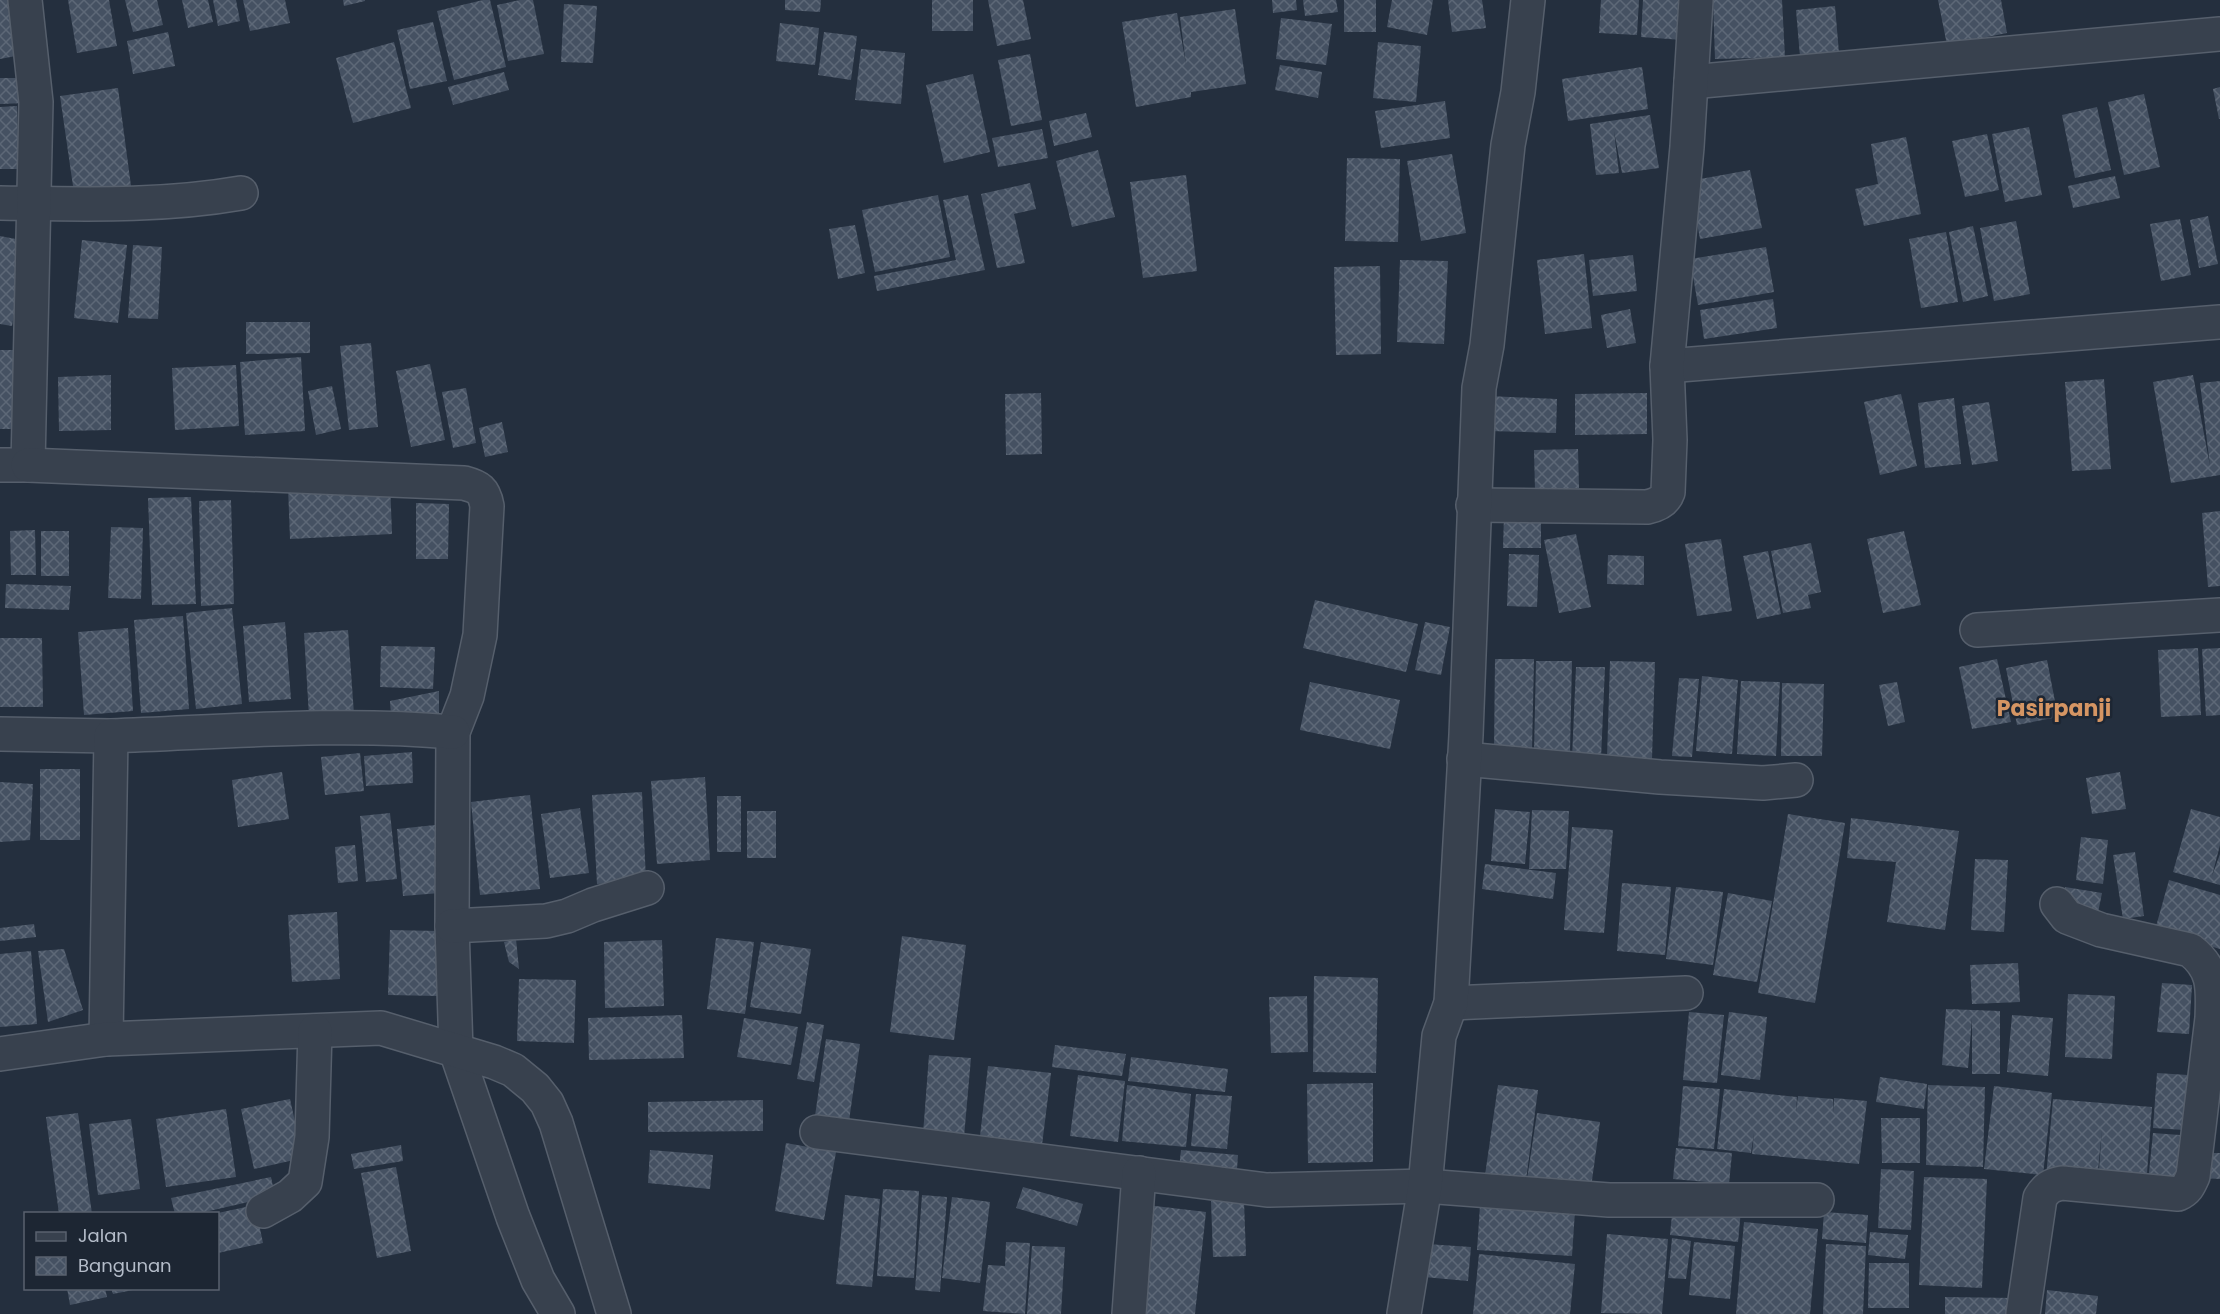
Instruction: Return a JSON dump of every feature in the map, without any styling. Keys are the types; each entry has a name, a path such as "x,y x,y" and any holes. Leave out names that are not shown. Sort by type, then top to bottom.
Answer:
{"street":[{"path":"25,0 36,102 34,203 14,465 464,483 478,486 485,493 487,506 480,635 467,696 453,732 453,926 456,1051 513,1217 538,1280 558,1314"},
{"path":"1404,1314 1425,1186 1439,1036 1451,1003 1464,759 1479,388 1487,345 1508,145 1518,92 1528,0"},
{"path":"1473,505 1647,507 1666,498 1670,440 1668,366 1696,0"},
{"path":"1691,82 2220,34"},
{"path":"0,203 156,203 197,201 241,193"},
{"path":"1668,366 2220,322"},
{"path":"1977,630 2220,615"},
{"path":"0,734 111,736 323,727 403,728 453,732"},
{"path":"106,1039 111,736"},
{"path":"1464,759 1660,777 1763,783 1796,780"},
{"path":"453,926 546,921 647,888"},
{"path":"2023,1314 2040,1198 2045,1190 2052,1185 2062,1183 2178,1194 2189,1185 2193,1176 2212,1018 2213,1000 2209,973 2206,966 2190,950 2101,930 2067,917 2057,904"},
{"path":"1451,1003 1686,993"},
{"path":"0,1054 106,1039 381,1028 494,1062 513,1070 535,1088 547,1103 567,1156 614,1314"},
{"path":"263,1211 290,1196 305,1182 312,1137 315,1031"},
{"path":"817,1132 1268,1190 1425,1186 1609,1200 1817,1200"},
{"path":"1130,1314 1139,1173"}],"building":[{"path":"0,0 10,0 21,55 0,59"},
{"path":"68,0 109,0 117,46 77,53"},
{"path":"125,0 157,0 163,25 133,32"},
{"path":"182,0 208,0 213,22 188,28"},
{"path":"213,0 236,0 240,21 218,26"},
{"path":"243,0 285,0 290,23 250,31"},
{"path":"343,0 365,0 365,1 344,6"},
{"path":"490,0 506,67 454,80 437,11"},
{"path":"533,0 544,54 508,61 497,5"},
{"path":"785,0 821,0 820,12 785,10"},
{"path":"932,0 973,0 973,31 932,31"},
{"path":"988,0 1023,0 1031,39 997,46"},
{"path":"1272,0 1296,0 1297,10 1273,13"},
{"path":"1303,0 1336,0 1338,12 1305,16"},
{"path":"1344,0 1376,0 1376,32 1344,32"},
{"path":"1392,0 1433,0 1427,35 1387,27"},
{"path":"1448,0 1482,0 1486,28 1452,32"},
{"path":"1601,0 1639,0 1637,35 1599,33"},
{"path":"1643,0 1686,0 1683,40 1641,37"},
{"path":"1713,0 1782,0 1785,57 1715,59"},
{"path":"1938,0 2001,0 2007,33 1947,45"},
{"path":"564,4 597,6 593,63 561,62"},
{"path":"1835,6 1839,53 1800,57 1796,10"},
{"path":"1235,9 1246,84 1191,92 1191,97 1136,107 1122,22 1177,13 1186,65 1180,17"},
{"path":"1281,18 1332,24 1326,65 1276,59"},
{"path":"433,22 447,81 410,89 397,30"},
{"path":"780,23 819,28 815,65 776,61"},
{"path":"168,32 175,66 133,74 127,41"},
{"path":"824,32 857,36 851,80 818,75"},
{"path":"394,42 411,108 353,123 336,58"},
{"path":"1378,42 1421,46 1416,102 1373,98"},
{"path":"861,49 905,53 901,104 855,100"},
{"path":"1030,54 1042,120 1011,126 998,60"},
{"path":"1280,65 1322,72 1318,98 1275,90"},
{"path":"1642,67 1648,109 1568,121 1562,79"},
{"path":"504,72 509,90 453,105 448,87"},
{"path":"973,74 990,152 944,163 926,85"},
{"path":"0,78 25,78 26,103 0,104"},
{"path":"2220,87 2220,119 2219,119 2213,89"},
{"path":"118,88 131,186 74,193 60,96"},
{"path":"2144,94 2160,167 2124,175 2108,102"},
{"path":"1445,101 1450,138 1381,148 1375,111"},
{"path":"17,106 19,169 0,169 0,107"},
{"path":"2097,107 2111,170 2075,178 2062,115"},
{"path":"1086,113 1092,137 1054,146 1049,121"},
{"path":"1650,115 1659,168 1622,173 1614,131 1619,173 1596,175 1590,124"},
{"path":"2029,127 2042,195 2005,202 1992,134"},
{"path":"1042,129 1048,158 998,167 992,138"},
{"path":"1987,134 1999,190 1965,197 1952,141"},
{"path":"1906,137 1921,214 1864,226 1855,189 1878,184 1871,144"},
{"path":"1098,150 1115,217 1072,227 1056,161"},
{"path":"1452,154 1466,233 1421,241 1407,161"},
{"path":"1347,158 1400,159 1398,242 1345,241"},
{"path":"1750,170 1762,228 1700,239 1689,181"},
{"path":"1186,175 1197,271 1143,278 1130,182"},
{"path":"2115,176 2120,198 2073,208 2068,186"},
{"path":"1030,183 1036,209 1014,214 1025,263 997,268 981,194"},
{"path":"938,195 950,257 875,272 862,210"},
{"path":"968,195 985,270 877,291 874,276 956,260 943,200"},
{"path":"2208,216 2218,264 2199,268 2190,220"},
{"path":"2180,219 2191,275 2161,281 2150,224"},
{"path":"2016,221 2030,294 1994,301 1980,228"},
{"path":"855,225 865,273 838,279 829,229"},
{"path":"1973,226 1988,296 1963,302 1949,232"},
{"path":"1946,232 1958,302 1921,308 1909,239"},
{"path":"0,236 26,241 12,326 0,324"},
{"path":"82,240 127,245 118,323 74,318"},
{"path":"133,245 162,247 158,319 128,318"},
{"path":"1766,247 1774,292 1698,305 1690,259"},
{"path":"1584,254 1592,328 1545,334 1537,260"},
{"path":"1633,255 1637,291 1593,296 1589,260"},
{"path":"1400,260 1448,261 1444,344 1397,342"},
{"path":"1380,266 1381,354 1336,355 1334,267"},
{"path":"1773,299 1777,328 1704,339 1700,310"},
{"path":"1630,309 1636,343 1607,348 1601,315"},
{"path":"246,322 310,322 310,353 246,354"},
{"path":"371,343 378,427 349,430 340,346"},
{"path":"0,350 14,350 15,429 0,429"},
{"path":"301,357 305,431 245,435 240,362"},
{"path":"430,364 445,440 411,447 396,371"},
{"path":"236,365 239,426 175,430 172,368"},
{"path":"111,375 111,430 59,431 58,377"},
{"path":"2193,375 2210,466 2200,383 2220,381 2220,475 2171,483 2153,382"},
{"path":"2104,379 2111,469 2072,471 2065,382"},
{"path":"332,386 341,429 316,435 308,391"},
{"path":"466,388 476,443 453,448 442,392"},
{"path":"1041,393 1042,454 1006,455 1005,394"},
{"path":"1647,393 1647,434 1575,435 1575,394"},
{"path":"1901,394 1917,466 1880,475 1864,402"},
{"path":"1489,396 1557,399 1556,433 1488,431"},
{"path":"1954,398 1961,464 1925,468 1918,403"},
{"path":"1989,402 1998,461 1972,465 1962,406"},
{"path":"502,422 508,452 485,457 479,428"},
{"path":"1578,449 1579,488 1535,490 1534,450"},
{"path":"390,482 392,534 290,539 288,487"},
{"path":"191,497 196,604 152,605 148,498"},
{"path":"231,500 234,604 201,606 199,501"},
{"path":"416,503 449,504 448,559 416,559"},
{"path":"2220,511 2220,586 2208,587 2202,513"},
{"path":"1504,515 1541,515 1541,548 1503,548"},
{"path":"111,527 143,528 141,599 108,598"},
{"path":"35,530 36,575 11,575 10,531"},
{"path":"41,531 69,531 69,576 41,576"},
{"path":"1904,531 1921,605 1883,613 1867,539"},
{"path":"1576,534 1591,607 1559,613 1544,540"},
{"path":"1721,539 1732,611 1697,616 1685,544"},
{"path":"1811,543 1821,592 1808,595 1811,608 1783,613 1771,551"},
{"path":"1768,551 1781,614 1757,619 1743,556"},
{"path":"1509,554 1539,555 1537,607 1507,606"},
{"path":"1608,555 1644,556 1644,585 1607,584"},
{"path":"6,584 71,586 69,610 5,608"},
{"path":"1315,600 1418,624 1406,672 1303,648"},
{"path":"232,608 242,704 196,709 186,613"},
{"path":"183,616 189,709 141,713 134,620"},
{"path":"285,622 291,699 249,702 243,626"},
{"path":"1425,622 1450,627 1441,675 1415,670"},
{"path":"128,628 133,711 84,715 78,632"},
{"path":"348,630 354,714 309,717 304,633"},
{"path":"0,638 42,638 43,707 0,707"},
{"path":"381,646 435,647 433,689 380,687"},
{"path":"2198,648 2201,715 2161,717 2158,650"},
{"path":"2220,648 2220,715 2206,716 2202,649"},
{"path":"1495,659 1534,659 1532,750 1494,750"},
{"path":"1997,659 2011,722 1972,729 1959,667"},
{"path":"2047,660 2058,717 2017,725 2006,668"},
{"path":"1536,661 1572,661 1570,753 1534,753"},
{"path":"1610,661 1655,662 1652,759 1607,758"},
{"path":"1576,667 1605,667 1601,759 1572,758"},
{"path":"1702,676 1738,680 1732,754 1696,751"},
{"path":"1679,678 1699,679 1692,757 1672,756"},
{"path":"1741,681 1780,682 1776,756 1737,754"},
{"path":"1310,682 1400,700 1390,749 1300,730"},
{"path":"1897,682 1905,722 1888,726 1879,685"},
{"path":"1782,683 1824,684 1822,756 1781,756"},
{"path":"439,691 439,713 391,716 390,701"},
{"path":"412,752 413,783 366,786 364,756"},
{"path":"360,753 364,791 325,795 321,757"},
{"path":"40,769 80,769 80,840 40,840"},
{"path":"282,772 289,819 238,827 232,780"},
{"path":"2120,772 2126,809 2092,814 2086,778"},
{"path":"705,777 710,860 657,864 651,781"},
{"path":"0,782 33,784 30,840 0,842"},
{"path":"642,792 646,881 597,884 592,795"},
{"path":"530,795 540,889 480,895 471,802"},
{"path":"717,796 741,796 741,852 717,852"},
{"path":"580,808 589,873 550,878 541,814"},
{"path":"1495,809 1530,812 1525,864 1491,861"},
{"path":"2191,809 2220,817 2220,845 2212,876 2220,854 2220,885 2173,872"},
{"path":"1532,810 1569,811 1566,869 1529,869"},
{"path":"747,811 776,811 776,858 747,858"},
{"path":"390,813 397,879 366,882 360,816"},
{"path":"1788,814 1845,823 1815,1003 1758,993"},
{"path":"1851,818 1959,831 1945,930 1887,922 1896,862 1847,858"},
{"path":"435,825 440,893 403,896 397,829"},
{"path":"1572,827 1613,830 1604,933 1564,930"},
{"path":"2081,837 2108,840 2103,884 2076,880"},
{"path":"355,845 358,881 338,883 335,847"},
{"path":"2135,852 2144,916 2123,919 2113,855"},
{"path":"1975,859 2008,860 2004,932 1971,930"},
{"path":"1485,864 1556,873 1553,899 1482,889"},
{"path":"2169,880 2220,895 2220,949 2155,930"},
{"path":"1622,883 1671,887 1665,955 1617,951"},
{"path":"1676,887 1723,892 1713,965 1666,959"},
{"path":"2065,887 2102,893 2098,913 2061,906"},
{"path":"1728,893 1772,901 1757,982 1713,975"},
{"path":"337,912 340,979 292,982 288,915"},
{"path":"34,924 36,937 0,941 0,928"},
{"path":"390,930 439,931 437,996 388,995"},
{"path":"902,936 966,945 954,1040 890,1032"},
{"path":"716,938 754,942 745,1014 707,1009"},
{"path":"516,939 519,969 509,962 504,942"},
{"path":"662,940 664,1006 605,1008 604,942"},
{"path":"761,942 811,949 801,1014 750,1007"},
{"path":"64,949 83,1010 48,1022 38,951"},
{"path":"31,951 37,1024 0,1027 0,954"},
{"path":"2018,963 2020,1002 1972,1004 1970,965"},
{"path":"1314,976 1378,978 1376,1073 1313,1072"},
{"path":"519,979 576,980 574,1043 517,1041"},
{"path":"2162,983 2192,985 2189,1034 2157,1032"},
{"path":"2068,994 2115,996 2112,1059 2065,1057"},
{"path":"1307,996 1308,1052 1271,1053 1269,997"},
{"path":"1946,1009 2000,1011 2000,1074 1972,1074 1972,1018 1968,1068 1942,1065"},
{"path":"1689,1012 1724,1015 1717,1083 1683,1080"},
{"path":"1729,1012 1767,1017 1760,1080 1721,1075"},
{"path":"682,1015 684,1058 589,1060 588,1018"},
{"path":"2012,1015 2053,1018 2048,1076 2007,1072"},
{"path":"744,1018 798,1027 791,1065 737,1057"},
{"path":"807,1022 824,1025 814,1082 797,1079"},
{"path":"826,1039 860,1044 849,1121 815,1116"},
{"path":"1055,1045 1126,1054 1122,1076 1052,1067"},
{"path":"929,1055 971,1058 964,1137 923,1134"},
{"path":"1131,1057 1228,1069 1225,1092 1128,1081"},
{"path":"988,1066 1051,1073 1041,1153 979,1145"},
{"path":"2157,1073 2188,1075 2185,1130 2153,1128"},
{"path":"1078,1075 1125,1081 1118,1142 1070,1136"},
{"path":"1880,1077 1927,1084 1924,1109 1876,1102"},
{"path":"1373,1083 1373,1162 1308,1163 1307,1084"},
{"path":"1127,1085 1191,1094 1186,1147 1122,1141"},
{"path":"1498,1085 1538,1090 1525,1188 1484,1182"},
{"path":"1928,1085 1985,1087 1983,1167 1926,1165"},
{"path":"1683,1086 1720,1089 1714,1149 1678,1146"},
{"path":"1994,1086 2052,1093 2043,1175 1984,1169"},
{"path":"1724,1089 1797,1097 1796,1112 1798,1096 1833,1099 1833,1113 1834,1098 1867,1101 1859,1164 1752,1154 1754,1133 1751,1153 1717,1149"},
{"path":"1196,1094 1232,1096 1227,1149 1191,1146"},
{"path":"290,1099 303,1158 254,1169 241,1109"},
{"path":"2053,1099 2152,1107 2146,1187 2098,1184 2102,1129 2097,1181 2046,1177"},
{"path":"763,1100 763,1131 648,1132 648,1102"},
{"path":"226,1109 236,1177 166,1187 156,1119"},
{"path":"78,1113 92,1212 59,1212 46,1117"},
{"path":"1537,1113 1600,1122 1590,1195 1526,1186"},
{"path":"1881,1118 1920,1118 1920,1163 1882,1163"},
{"path":"131,1119 140,1189 98,1195 89,1124"},
{"path":"2153,1133 2180,1135 2175,1184 2148,1182"},
{"path":"786,1143 836,1152 824,1220 775,1211"},
{"path":"401,1145 403,1161 354,1169 351,1154"},
{"path":"1676,1148 1732,1153 1729,1184 1673,1179"},
{"path":"650,1150 713,1155 710,1189 648,1183"},
{"path":"1181,1150 1238,1155 1236,1183 1178,1178"},
{"path":"2204,1153 2220,1153 2220,1179 2202,1178"},
{"path":"396,1167 411,1251 377,1258 361,1173"},
{"path":"1881,1169 1914,1171 1911,1230 1878,1228"},
{"path":"271,1177 275,1196 205,1212 174,1212 171,1198"},
{"path":"1924,1177 1987,1179 1982,1288 1919,1285"},
{"path":"1023,1187 1083,1204 1077,1226 1016,1208"},
{"path":"883,1189 919,1191 914,1278 877,1276"},
{"path":"845,1195 880,1199 872,1287 836,1284"},
{"path":"922,1195 947,1197 940,1292 915,1290"},
{"path":"952,1197 990,1202 980,1283 942,1278"},
{"path":"1211,1201 1244,1201 1246,1256 1213,1257"},
{"path":"1673,1204 1741,1210 1738,1242 1670,1235"},
{"path":"255,1205 263,1243 219,1253 219,1213"},
{"path":"1147,1205 1206,1212 1195,1314 1135,1314"},
{"path":"1480,1205 1575,1211 1572,1256 1477,1250"},
{"path":"1824,1212 1868,1215 1866,1243 1822,1239"},
{"path":"1744,1222 1818,1229 1810,1314 1736,1314"},
{"path":"1870,1232 1908,1235 1905,1259 1868,1255"},
{"path":"1607,1234 1668,1239 1662,1314 1601,1313"},
{"path":"1672,1238 1691,1241 1686,1279 1668,1278"},
{"path":"1006,1242 1030,1243 1025,1314 983,1311 988,1265 1005,1266"},
{"path":"1694,1242 1735,1246 1730,1299 1689,1295"},
{"path":"1427,1244 1471,1247 1468,1281 1424,1277"},
{"path":"1826,1244 1866,1246 1863,1314 1823,1314"},
{"path":"1032,1246 1065,1247 1061,1314 1027,1314"},
{"path":"1479,1254 1575,1264 1570,1314 1473,1314"},
{"path":"1869,1263 1909,1263 1909,1308 1868,1308"},
{"path":"67,1290 105,1290 107,1297 70,1305"},
{"path":"112,1290 133,1290 113,1294"},
{"path":"2047,1290 2098,1296 2096,1314 2045,1314"},
{"path":"1945,1297 2013,1298 2013,1314 1945,1314"}],"district":[{"name":"Pasirpanji","path":"2054,708"}]}
